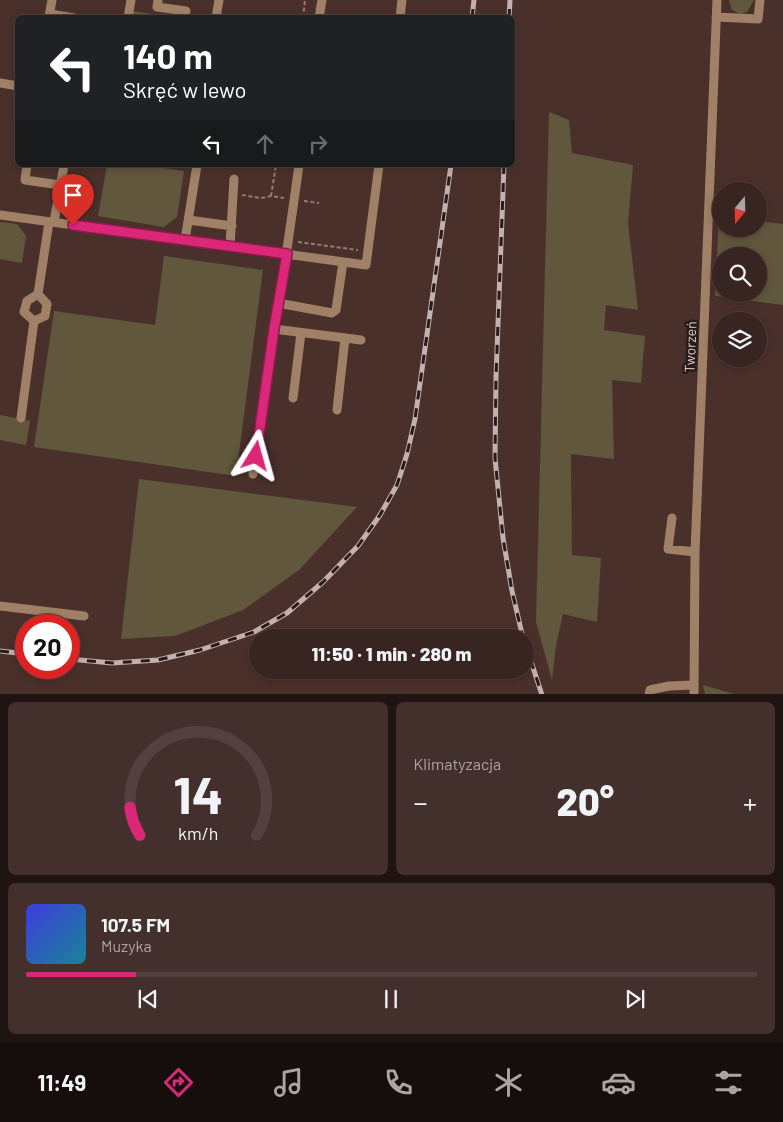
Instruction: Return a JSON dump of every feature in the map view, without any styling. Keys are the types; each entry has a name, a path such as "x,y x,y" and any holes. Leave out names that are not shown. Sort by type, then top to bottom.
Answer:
{"street":[{"path":"49,15 52,0"},
{"path":"128,15 131,0"},
{"path":"158,0 157,7 186,11"},
{"path":"216,15 219,0"},
{"path":"320,15 322,0"},
{"path":"400,15 402,0"},
{"name":"Tworzeń","path":"694,690 695,552 717,0"},
{"path":"716,17 758,19 760,0"},
{"path":"0,83 15,86"},
{"path":"27,167 25,180 60,185"},
{"path":"38,294 64,167"},
{"path":"186,240 197,167"},
{"path":"253,474 299,167"},
{"path":"0,215 366,265 379,167"},
{"path":"230,246 234,178"},
{"path":"188,220 232,226"},
{"path":"278,303 332,313 336,310 343,262"},
{"path":"34,321 24,312 27,300 38,294"},
{"path":"34,321 45,316 47,304 38,294"},
{"path":"21,418 34,321"},
{"path":"274,329 361,340"},
{"path":"294,398 301,333"},
{"path":"337,410 345,338"},
{"path":"672,518 668,549 695,552"},
{"path":"0,606 84,616"},
{"path":"649,694 650,690 669,686 694,690"}],"path":[{"path":"303,15 305,0"},
{"path":"271,196 276,167"},
{"path":"234,194 261,198 271,196 319,203"},
{"path":"289,241 368,252"}],"shaded area":[{"path":"729,0 754,0 747,12 740,14 732,10"},
{"path":"132,11 159,15 131,15"},
{"path":"549,112 569,120 572,153 633,165 628,223 638,310 606,305 604,330 645,336 641,383 612,380 614,459 571,454 572,555 601,558 597,622 563,614 556,646 552,680 536,622"},
{"path":"107,167 155,167 184,171 177,217 164,227 98,216"},
{"path":"0,222 17,224 26,236 22,263 0,259"},
{"path":"768,222 783,224 783,305 760,302 767,302 767,247 717,247 718,238 768,238"},
{"path":"164,256 263,270 236,476 34,447 54,311 155,325"},
{"path":"0,415 30,421 26,445 0,440"},
{"path":"139,479 357,507 299,570 243,610 175,636 121,639"},
{"path":"703,685 734,694 705,694"}],"railway":[{"path":"472,15 474,0"},
{"path":"509,15 510,0"},
{"path":"80,660 112,663 158,660 200,650 254,632 287,613 323,582 358,546 380,515 397,485 407,454 415,419 451,167"},
{"path":"504,167 495,458 503,538 521,629"},
{"path":"0,651 15,653"},
{"path":"534,671 542,694"}],"route":[{"path":"73,225 287,254 256,456"}]}
